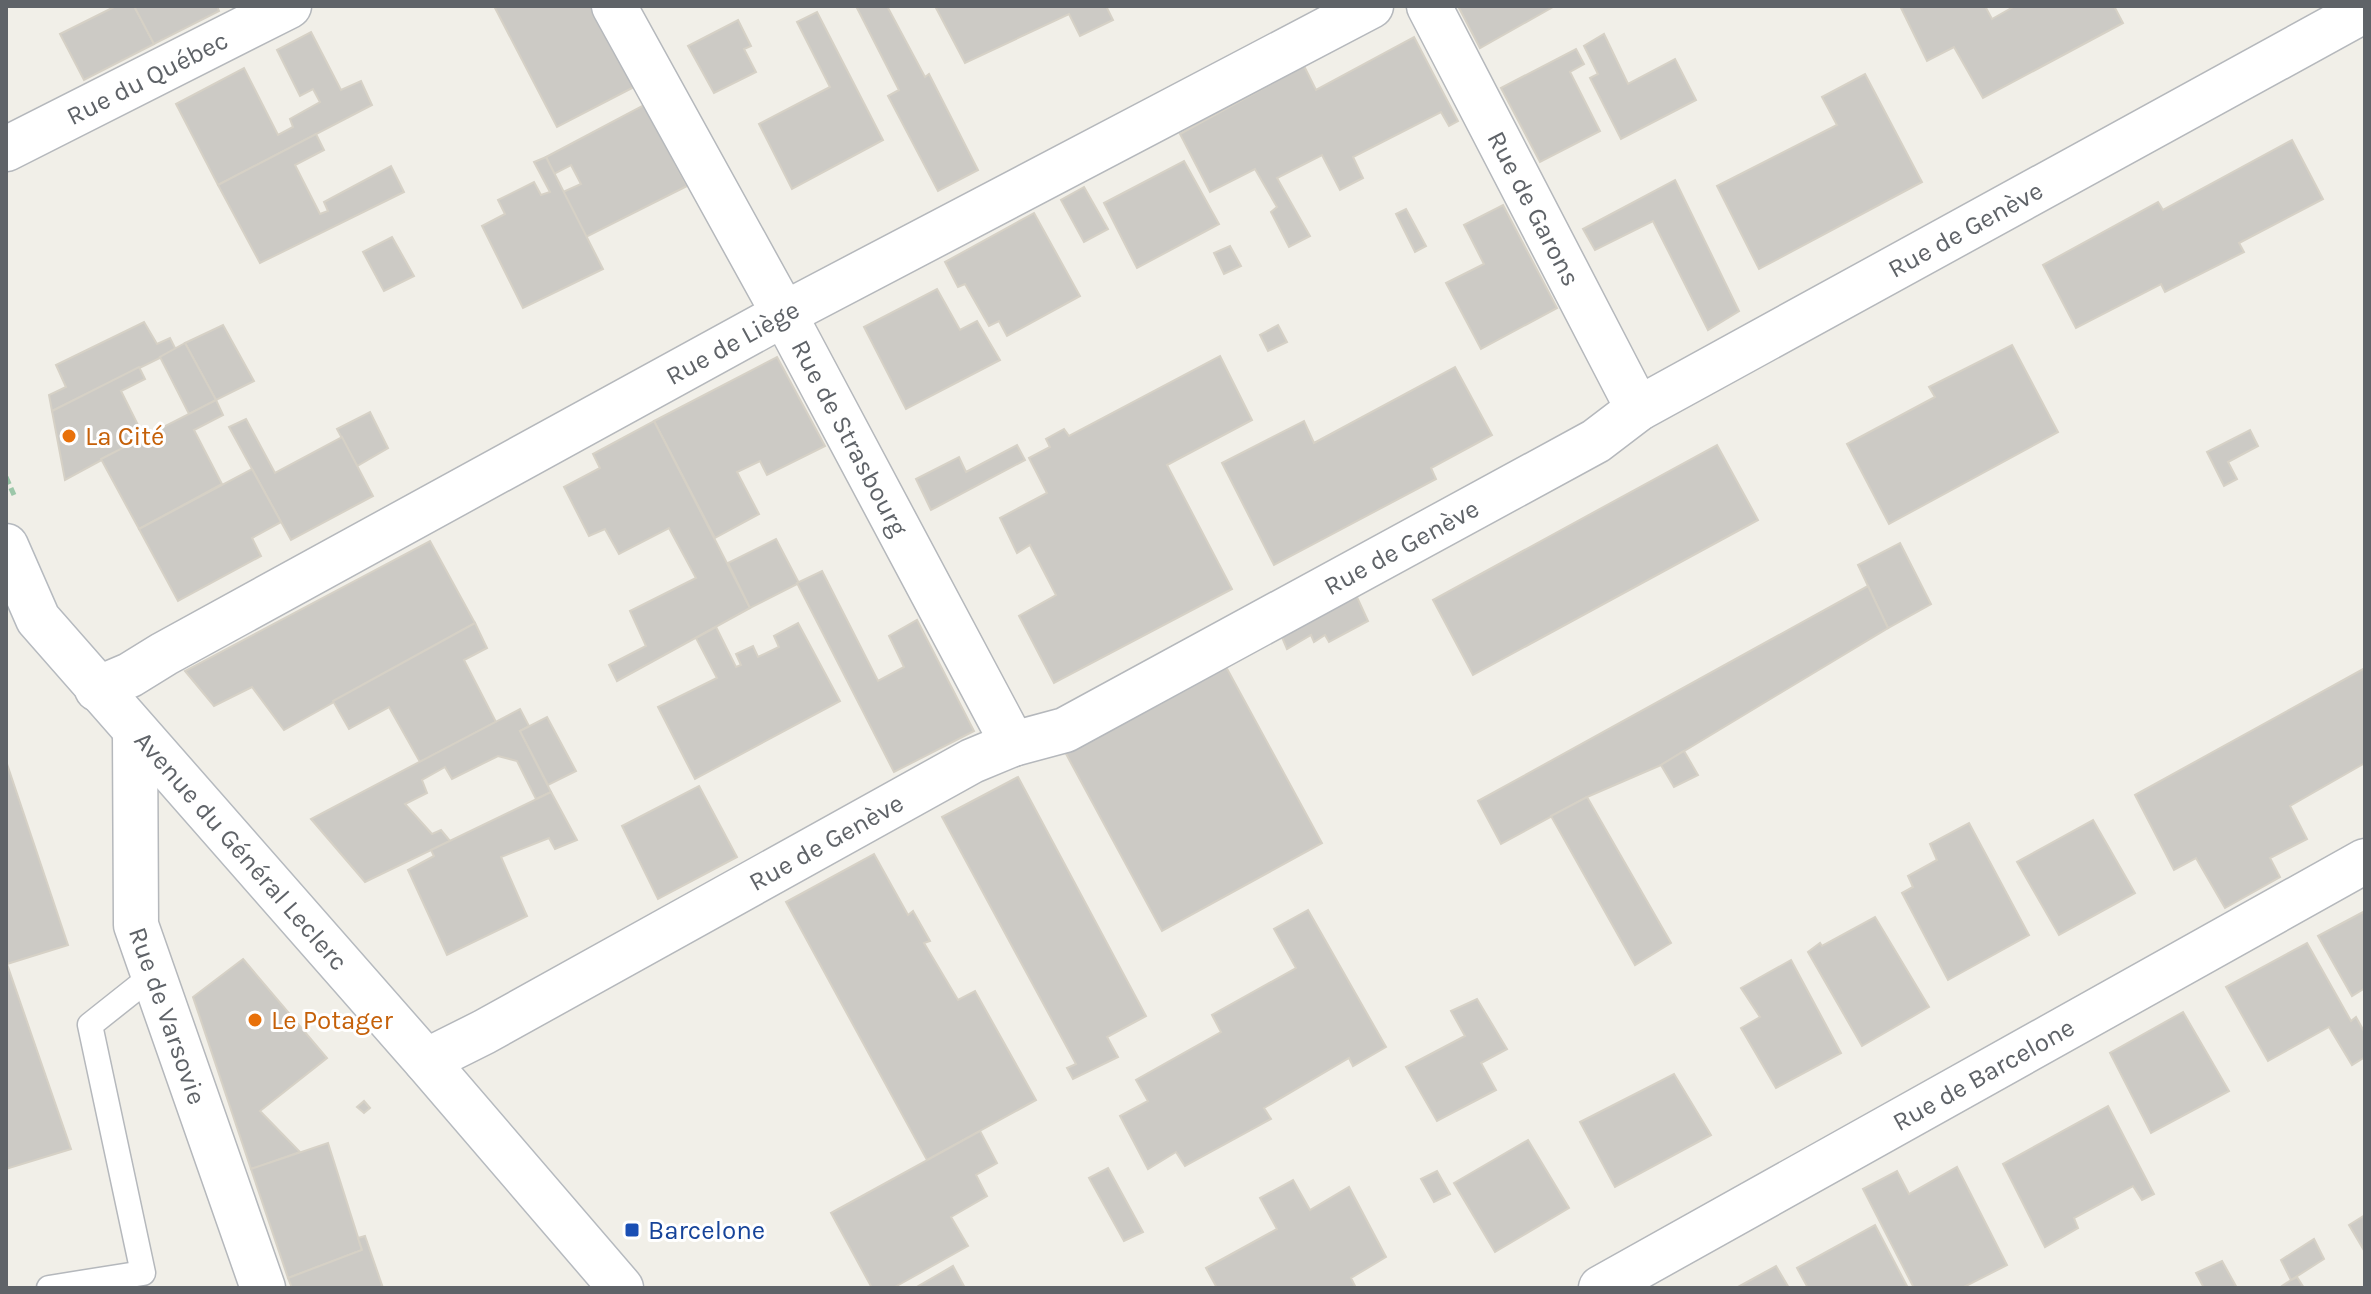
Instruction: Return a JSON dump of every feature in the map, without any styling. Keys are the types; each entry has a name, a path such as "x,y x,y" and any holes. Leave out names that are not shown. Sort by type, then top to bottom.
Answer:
{"street":[{"name":"Rue du Québec","path":"6,149 289,6"},
{"name":"Rue de Strasbourg","path":"614,6 784,314 1013,744"},
{"name":"Rue de Liège","path":"97,689 130,675 784,314 1371,6"},
{"name":"Rue de Garons","path":"1429,6 1638,409"},
{"name":"Rue de Genève","path":"426,1061 484,1032 972,761 1013,744 1065,730 1596,441 1638,409 2365,10"},
{"name":"Avenue du Général Leclerc","path":"6,546 22,612 135,731 621,1288"},
{"name":"Rue de Varsovie","path":"135,731 136,925 263,1288"},
{"name":"Rue de Barcelone","path":"1601,1288 2365,861"}],"lane":[{"path":"49,1288 143,1273 90,1025 153,975"}],"building":[{"path":"116,6 134,6 154,44 84,80 60,34"},
{"path":"134,6 217,6 219,11 154,44"},
{"path":"494,6 591,6 634,87 557,127"},
{"path":"856,6 887,6 925,77 929,74 978,170 938,191 888,96 899,90"},
{"path":"935,6 1106,6 1113,20 1080,36 1069,14 965,63"},
{"path":"1458,6 1553,6 1553,7 1480,48"},
{"path":"1985,6 1992,19 2015,6 2114,6 2123,23 1983,98 1954,47 1927,61 1901,8"},
{"path":"817,12 883,140 792,189 759,124 830,87 797,22"},
{"path":"738,20 751,46 744,49 756,72 714,93 688,46"},
{"path":"311,32 341,90 361,81 372,105 218,185 176,104 244,68 278,135 293,127 290,119 320,102 313,89 300,96 277,50"},
{"path":"1604,34 1628,84 1675,59 1696,100 1621,139 1590,78 1598,74 1584,46"},
{"path":"1414,37 1458,121 1449,126 1441,112 1353,157 1363,178 1340,190 1322,155 1277,178 1310,236 1289,247 1271,212 1277,207 1255,169 1210,192 1180,134 1304,66 1316,90"},
{"path":"1576,49 1584,64 1570,72 1600,131 1540,162 1501,88"},
{"path":"1865,74 1922,182 1759,269 1717,186 1837,125 1822,97"},
{"path":"644,105 687,186 586,237 563,192 581,184 571,165 554,174 546,157"},
{"path":"316,134 324,150 295,165 320,214 328,211 324,202 391,166 404,192 260,263 218,185"},
{"path":"2292,140 2323,199 2239,243 2244,252 2165,292 2161,284 2076,328 2043,265 2158,202 2163,210"},
{"path":"546,157 603,269 523,308 482,226 505,214 498,200 534,182 541,195 550,192 534,162"},
{"path":"1184,161 1219,224 1137,268 1104,203"},
{"path":"1675,180 1739,311 1708,330 1653,221 1595,250 1583,229"},
{"path":"1084,187 1108,229 1084,242 1061,200"},
{"path":"1503,205 1557,308 1481,349 1446,283 1484,264 1464,225"},
{"path":"1406,209 1426,246 1415,252 1396,214"},
{"path":"1034,213 1080,296 1007,336 999,321 989,326 965,284 958,287 945,262"},
{"path":"392,237 414,276 384,291 363,252"},
{"path":"1230,246 1241,266 1224,274 1214,253"},
{"path":"937,289 960,330 977,321 1000,360 906,409 864,327"},
{"path":"144,322 157,344 170,338 176,350 52,411 49,395 66,387 56,365"},
{"path":"223,325 254,381 216,400 185,343"},
{"path":"1278,325 1287,342 1268,351 1260,335"},
{"path":"185,343 216,400 189,414 160,357"},
{"path":"2012,345 2058,432 1889,524 1847,444 1935,397 1929,387"},
{"path":"1220,356 1252,420 1167,465 1232,589 1054,683 1019,616 1056,595 1030,545 1017,553 1000,518 1047,493 1029,458 1050,447 1046,439 1064,429 1069,436"},
{"path":"777,357 825,446 767,475 760,461 737,472 759,514 715,538 654,421"},
{"path":"139,367 145,379 121,391 144,437 65,480 52,411"},
{"path":"1455,367 1492,435 1431,468 1436,479 1274,565 1222,463 1304,421 1314,443"},
{"path":"216,400 223,415 194,430 222,484 139,529 101,459"},
{"path":"370,412 388,448 357,466 337,429"},
{"path":"246,419 275,473 342,437 373,496 291,540 229,427"},
{"path":"654,421 750,608 617,681 609,665 646,646 630,611 696,578 669,528 619,554 605,529 589,536 564,487 600,468 593,454"},
{"path":"2250,430 2258,446 2228,462 2237,479 2224,486 2207,452"},
{"path":"1017,445 1025,460 931,510 916,479 959,457 966,472"},
{"path":"1717,445 1758,520 1473,675 1433,600"},
{"path":"252,469 281,522 252,538 261,556 178,601 139,529"},
{"path":"776,539 799,583 750,608 728,563"},
{"path":"430,541 475,623 284,730 252,687 214,706 185,671"},
{"path":"1900,543 1931,604 1888,628 1858,565"},
{"path":"822,571 878,681 904,667 889,636 917,620 974,731 894,772 797,583"},
{"path":"1868,586 1888,628 1661,765 1587,797 1501,844 1478,801"},
{"path":"1356,595 1368,621 1329,642 1325,635 1314,642 1311,635 1287,649 1281,635"},
{"path":"475,623 487,648 464,660 496,722 420,762 389,707 349,729 333,701"},
{"path":"798,623 840,701 695,779 658,707 717,678 696,638 716,627 736,667 741,665 736,654 753,646 758,657 779,647 774,636"},
{"path":"1225,665 1322,843 1162,931 1065,752"},
{"path":"2365,668 2365,763 2290,806 2307,839 2270,858 2280,877 2225,908 2196,858 2174,870 2135,795"},
{"path":"520,709 529,726 520,731 551,792 536,799 517,761 498,756 452,779 445,767 422,780 427,793 405,804 432,834 441,830 450,841 365,882 311,819"},
{"path":"547,717 576,771 548,785 520,731"},
{"path":"1684,751 1698,775 1674,787 1661,765"},
{"path":"6,761 68,945 7,964 71,1149 6,1169"},
{"path":"1018,777 1146,1016 1107,1037 1118,1057 1073,1079 1067,1068 1076,1064 942,817"},
{"path":"699,786 737,857 658,899 622,826"},
{"path":"551,792 577,840 555,849 549,838 501,857 527,916 447,955 408,870 434,856 431,850"},
{"path":"1587,797 1671,943 1635,965 1551,816"},
{"path":"2093,820 2135,893 2059,935 2017,862"},
{"path":"1969,823 2029,935 1948,980 1902,893 1913,887 1908,876 1937,860 1930,844"},
{"path":"874,854 908,915 913,911 930,941 924,943 958,1000 975,991 1036,1100 927,1160 786,902"},
{"path":"1308,910 1386,1047 1353,1066 1349,1058 1264,1108 1271,1119 1185,1166 1176,1152 1148,1169 1120,1116 1148,1101 1136,1080 1221,1032 1212,1015 1296,968 1274,929"},
{"path":"2365,911 2365,988 2352,996 2318,936"},
{"path":"1875,917 1929,1007 1862,1046 1808,952 1820,943 1822,946"},
{"path":"2307,943 2351,1021 2356,1017 2365,1033 2365,1057 2352,1065 2329,1027 2268,1061 2226,987"},
{"path":"243,959 327,1058 260,1111 300,1152 251,1169 193,997"},
{"path":"1791,960 1841,1053 1776,1088 1741,1028 1760,1017 1741,988"},
{"path":"1477,999 1507,1049 1481,1063 1496,1090 1437,1121 1406,1067 1465,1036 1451,1011"},
{"path":"2183,1012 2229,1091 2151,1133 2110,1053"},
{"path":"1674,1074 1711,1135 1615,1187 1580,1122"},
{"path":"364,1101 370,1108 364,1113 357,1107"},
{"path":"2108,1106 2154,1194 2142,1200 2133,1186 2074,1218 2078,1228 2045,1247 2003,1164"},
{"path":"980,1131 997,1163 976,1175 987,1196 951,1217 968,1246 893,1288 872,1288 831,1213"},
{"path":"1528,1140 1569,1208 1495,1252 1454,1183"},
{"path":"328,1143 362,1250 288,1278 251,1169"},
{"path":"1957,1167 2007,1265 1962,1288 1914,1288 1863,1189 1897,1171 1909,1194"},
{"path":"1108,1168 1143,1232 1124,1241 1089,1178"},
{"path":"1437,1171 1450,1194 1434,1202 1421,1179"},
{"path":"1293,1180 1310,1210 1349,1187 1386,1257 1351,1278 1356,1288 1217,1288 1206,1268 1277,1229 1260,1198"},
{"path":"2365,1215 2365,1252 2349,1225"},
{"path":"1875,1225 1908,1288 1808,1288 1797,1268"},
{"path":"365,1236 383,1288 292,1288 288,1278 362,1250 358,1238"},
{"path":"2314,1239 2324,1259 2291,1280 2281,1260"},
{"path":"2222,1261 2237,1288 2204,1288 2196,1273"},
{"path":"953,1266 965,1288 915,1288"},
{"path":"1776,1266 1789,1288 1735,1288 1738,1287"},
{"path":"2297,1277 2304,1288 2279,1288 2291,1280"}],"place":[{"name":"La Cité","path":"69,436"},
{"name":"Le Potager","path":"255,1020"},
{"name":"Barcelone","path":"632,1230"}]}
